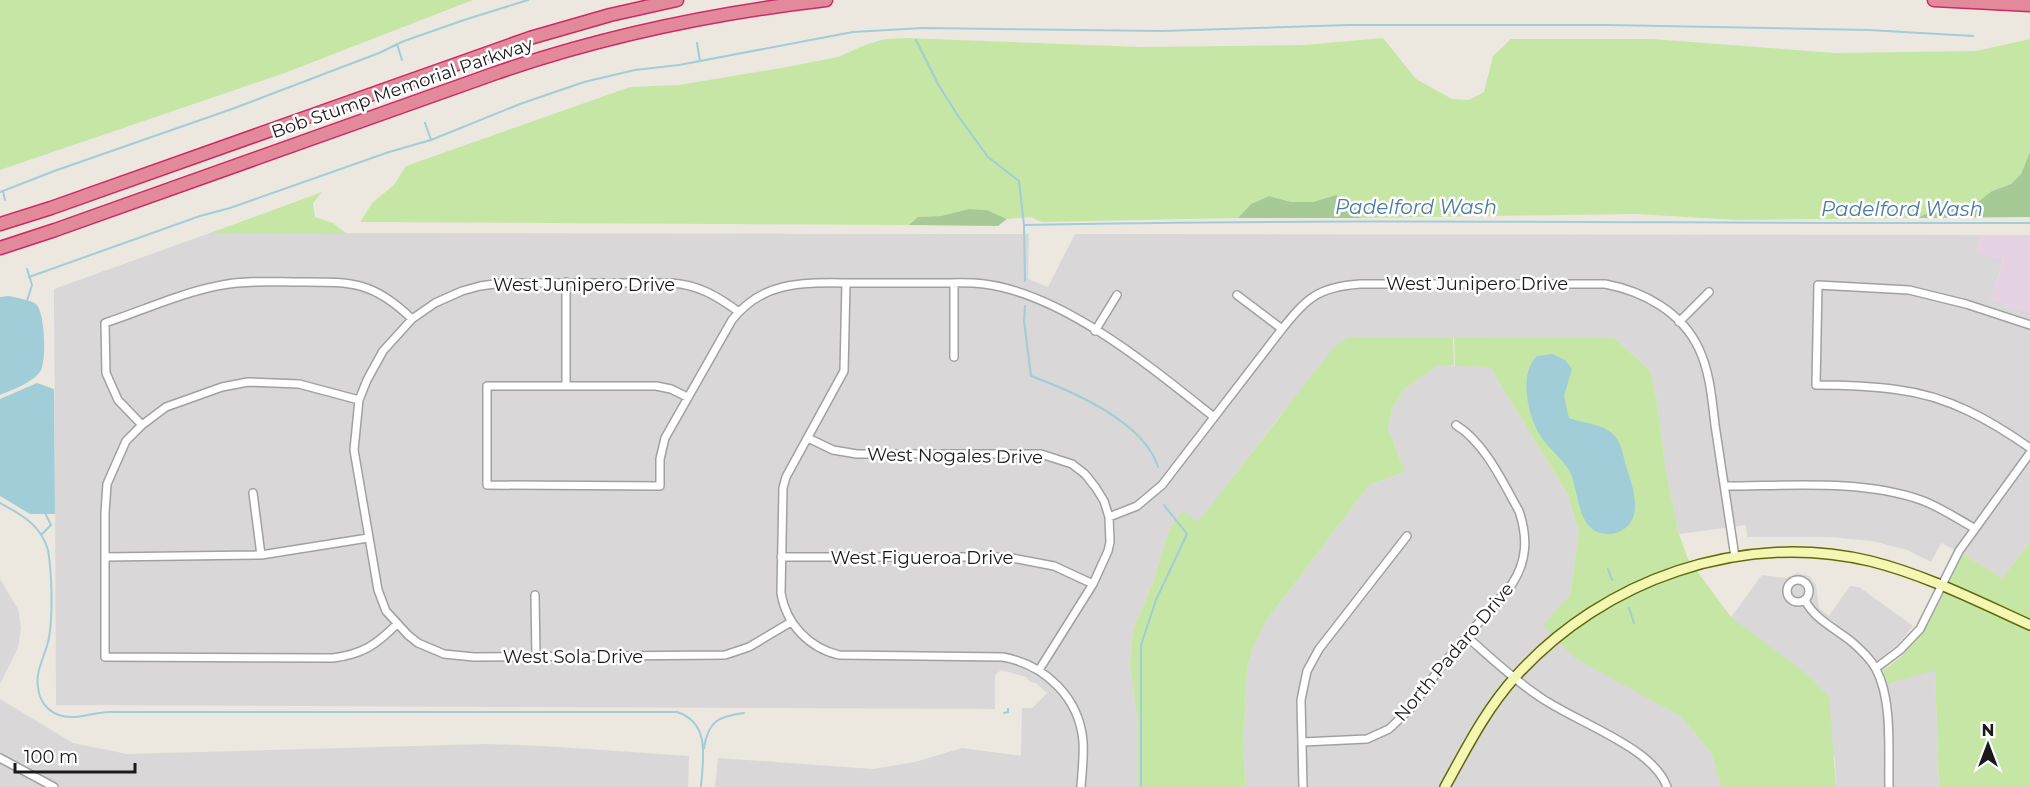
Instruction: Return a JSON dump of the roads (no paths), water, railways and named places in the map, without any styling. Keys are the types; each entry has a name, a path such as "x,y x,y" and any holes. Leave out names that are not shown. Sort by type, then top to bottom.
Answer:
{"highway":[{"name":"Bob Stump Memorial Parkway","path":"0,224 60,205 520,41 677,0"},
{"name":"Bob Stump Memorial Parkway","path":"0,248 564,51 708,17 826,0"},
{"path":"1934,0 2030,5"}],"street":[{"path":"142,425 118,400 108,379 105,323 202,290 224,284 249,282 333,282 359,285 387,297 412,320"},
{"name":"West Junipero Drive","path":"359,400 383,351 412,320 444,298 480,286 502,283 566,282 682,284 711,292 739,312"},
{"path":"566,282 566,386"},
{"path":"846,283 844,371 786,477 783,488 782,599 791,622 818,648 839,656 1003,657 1039,669 1066,695 1079,719 1083,742 1081,787"},
{"path":"954,283 954,357"},
{"path":"687,397 671,389 656,386 487,386 487,485 660,486 660,459 664,438 728,327 739,312 761,294 786,285 982,283 1031,295 1055,306 1152,368 1214,417"},
{"name":"West Junipero Drive","path":"1109,518 1137,506 1162,485 1282,329 1314,294 1335,287 1360,284 1605,284 1624,288 1654,300 1679,322 1699,349 1705,367 1735,557"},
{"path":"2030,325 1966,304 1909,290 1818,285 1816,385 1900,390 1944,401 1987,419 2030,448"},
{"path":"1679,322 1708,292"},
{"path":"1095,331 1118,295"},
{"path":"1237,295 1282,329"},
{"path":"359,400 299,384 248,382 222,387 177,402 157,413 126,441 107,484 105,657 333,658 352,656 378,643 397,624"},
{"name":"West Sola Drive","path":"359,400 354,450 378,590 386,611 418,643 444,654 459,657 725,655 749,647 791,622"},
{"name":"North Padaro Drive","path":"1303,742 1367,739 1389,729 1411,708 1443,664 1512,584 1521,570 1524,560 1525,534 1519,511 1481,449 1470,434 1456,425"},
{"name":"West Nogales Drive","path":"808,438 833,450 857,454 1030,454 1056,458 1072,464 1085,474 1104,501 1109,518"},
{"path":"1876,668 1900,650 1920,629 1941,584 1974,528 2030,453"},
{"path":"1725,486 1878,489 1909,496 1937,507 1974,528"},
{"path":"253,493 261,555"},
{"path":"1039,669 1093,584 1108,551 1109,518"},
{"path":"1303,787 1302,689 1311,661 1407,536"},
{"path":"105,556 261,555 368,538"},
{"path":"1445,787 1479,726 1515,678 1563,631 1612,599 1652,579 1688,567 1735,557 1796,553 1842,556 1894,568 1941,584 2030,625"},
{"name":"West Figueroa Drive","path":"782,557 1007,557 1054,566 1093,584"},
{"path":"535,595 536,657"},
{"path":"1804,600 1810,610 1859,649 1876,668 1886,698 1889,787"},
{"path":"1466,636 1545,701 1632,748 1649,760 1667,787"},
{"path":"0,758 54,787"}],"water":[{"path":"9,296 27,300 36,304 39,309 43,326 44,358 40,372 32,380 0,395 0,297"},
{"path":"1552,354 1565,360 1572,369 1564,396 1569,418 1605,429 1615,436 1621,446 1635,499 1635,508 1630,523 1616,533 1597,532 1584,519 1570,472 1541,437 1532,418 1527,396 1528,373 1537,356"},
{"path":"37,383 54,389 55,514 30,514 0,496 0,399"}],"waterway":[{"path":"0,192 232,109 379,53 404,41 528,0"},
{"path":"29,277 200,216 431,140 520,104 584,82 635,70 679,65 853,32 923,28 1163,31 1348,25 1609,25 1869,30 1973,36"},
{"name":"Padelford Wash","path":"916,40 939,86 988,157 1019,181 1024,225 1025,281"},
{"path":"697,43 700,61"},
{"path":"397,44 402,60"},
{"path":"425,123 431,140"},
{"path":"3,191 5,200"},
{"name":"Padelford Wash","path":"1024,225 1401,222 2030,223"},
{"path":"26,304 32,285 27,269"},
{"path":"1025,306 1024,321 1031,376 1086,400 1122,422 1138,436 1150,451 1158,467"},
{"path":"0,503 36,527 48,550 52,594 50,628 48,644 37,681 42,701 47,708 59,715 78,717 103,712 677,712 688,717 700,733 703,754 701,787"},
{"path":"1141,787 1141,645 1156,600 1187,534 1164,505"},
{"path":"42,534 51,525 45,513"},
{"path":"1608,569 1612,580"},
{"path":"1629,608 1634,623"},
{"path":"1004,713 1008,712 1008,709"},
{"path":"704,748 708,732 716,722 721,718 744,713"}]}
